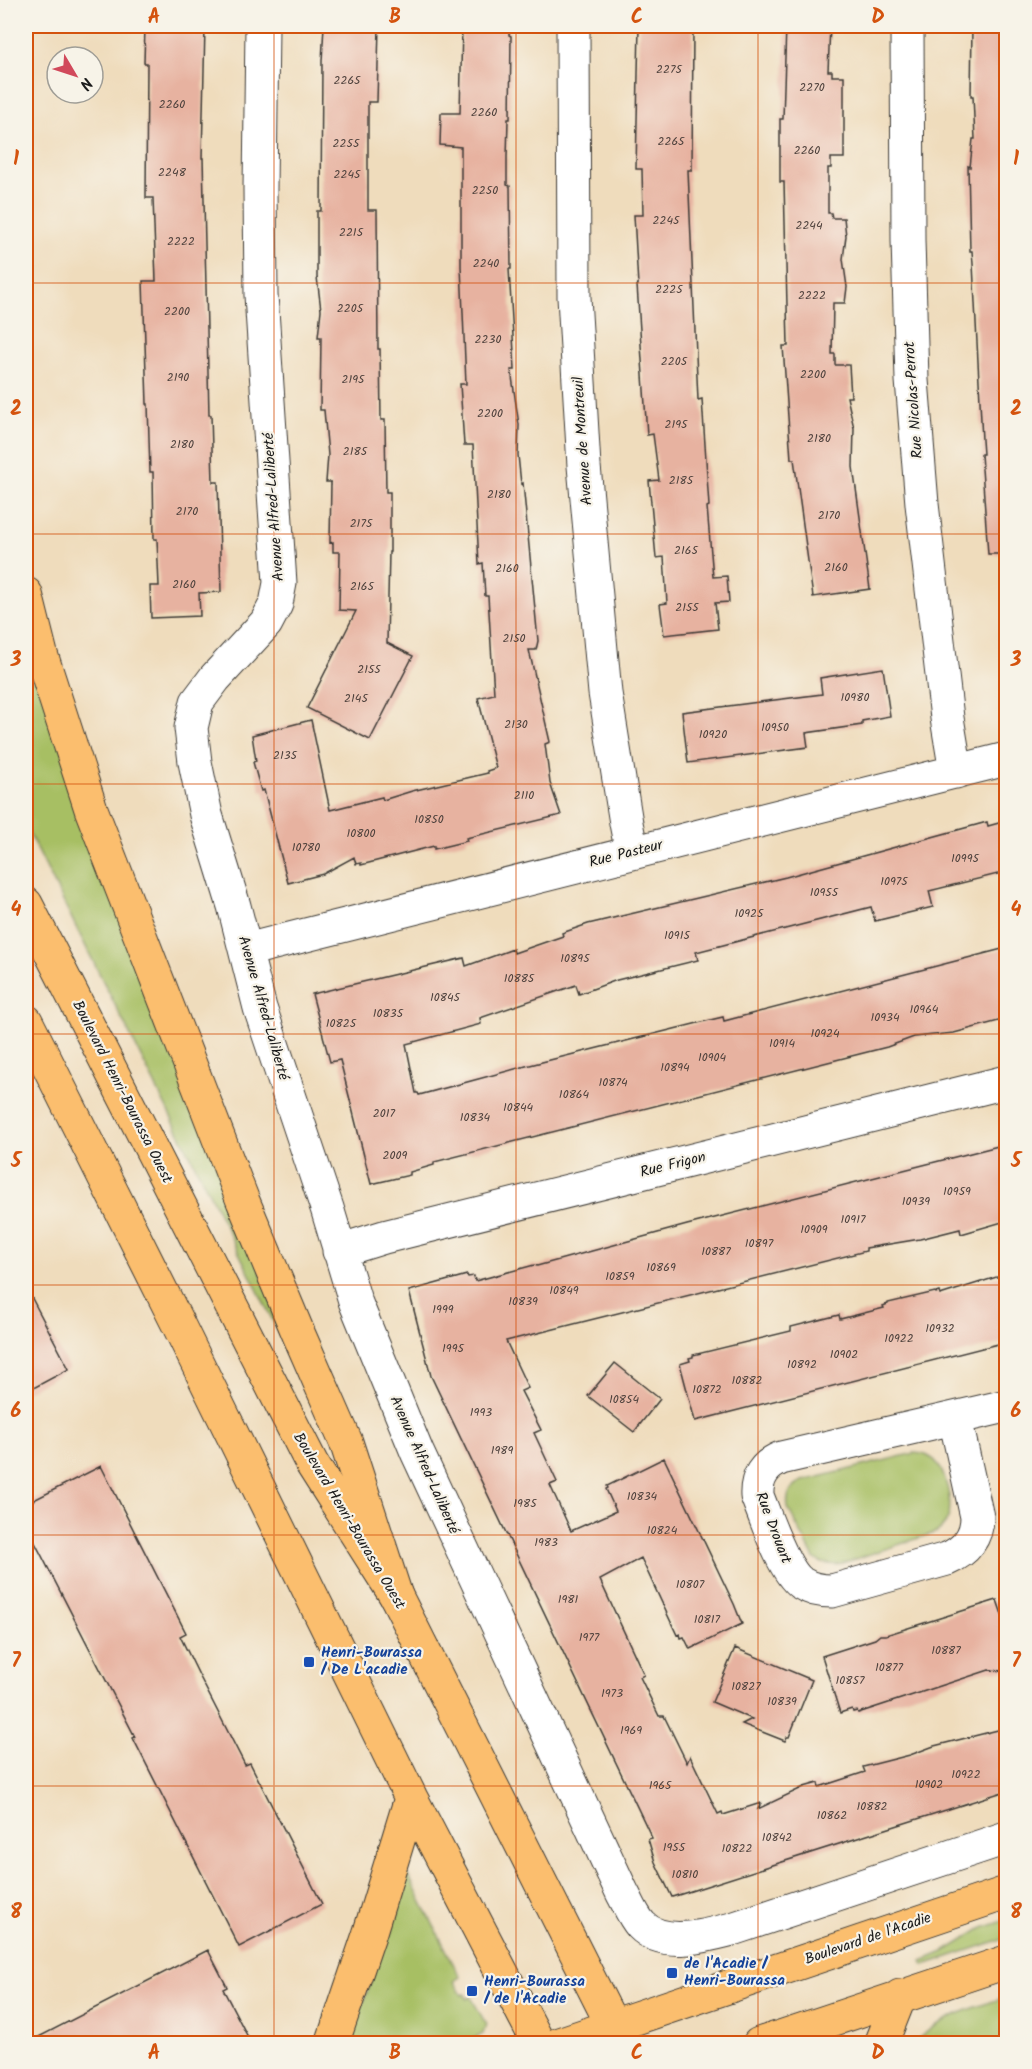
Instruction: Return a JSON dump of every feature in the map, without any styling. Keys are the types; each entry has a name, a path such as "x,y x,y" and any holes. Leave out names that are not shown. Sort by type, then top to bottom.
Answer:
{"main road":[{"path":"26,594 41,654 91,809 243,1201 298,1335 346,1442 396,1596"},
{"name":"Boulevard Henri-Bourassa Ouest","path":"26,904 312,1464 396,1596 617,2034"},
{"path":"26,1022 211,1390 411,1798 539,2043"},
{"path":"332,2043 369,1935 411,1798"},
{"name":"Boulevard de l'Acadie","path":"559,2043 617,2034 1006,1893"},
{"path":"759,2043 1006,1962"},
{"path":"880,2043 900,1996"}],"street":[{"name":"Avenue Alfred-Laliberté","path":"262,26 261,295 280,583 276,604 266,623 202,695 194,711 191,728 206,815 246,950 260,1008 355,1301 417,1452 613,1872 641,1924 656,1934 666,1937 707,1935 732,1929 1006,1838"},
{"name":"Avenue de Montreuil","path":"573,26 574,297 585,486 605,693 632,853"},
{"name":"Rue Nicolas-Perrot","path":"907,26 908,240 913,392 922,504 947,718 956,772"},
{"name":"Rue Pasteur","path":"246,950 1006,759"},
{"name":"Rue Frigon","path":"339,1251 384,1237 1006,1082"},
{"name":"Rue Drouart","path":"956,1418 977,1517 975,1532 967,1546 947,1559 832,1591 816,1590 801,1583 786,1564 757,1496 756,1489 760,1475 769,1464 781,1458 1006,1406"}],"green space":[{"path":"26,633 294,1363 26,827"},
{"path":"914,1453 934,1459 944,1476 950,1508 948,1518 942,1528 937,1532 837,1565 821,1563 814,1558 788,1508 788,1495 792,1488 803,1481"},
{"path":"405,1875 408,1875 460,1977 454,1981 462,1995 465,1994 467,1999 471,1997 486,2024 483,2034 465,2043 348,2044 376,1968"},
{"path":"1006,1920 1006,1938 924,1965 922,1961 944,1952 983,1928"},
{"path":"1006,1997 1006,2043 914,2043 946,2020"}],"building":[{"path":"145,26 205,26 202,158 209,415 211,415 213,482 218,482 221,592 199,593 200,616 151,618 150,586 159,586 157,539 154,539 153,472 150,472 143,281 156,281 153,198 146,198"},
{"path":"324,26 379,26 377,102 368,102 368,210 377,210 381,420 385,420 386,492 390,492 387,643 413,656 370,740 307,708 356,611 339,610 340,552 333,552 333,542 330,543 331,482 326,482 328,455 324,410 320,410 321,337 318,337 321,310 317,277 317,211 321,211"},
{"path":"462,26 509,26 511,36 507,185 510,186 511,269 509,269 515,370 511,370 519,425 518,455 521,484 523,483 538,641 536,650 529,650 550,742 545,744 550,783 561,815 466,838 467,841 434,849 434,846 361,865 361,863 356,864 354,857 323,874 288,883 264,790 261,791 253,762 256,761 252,735 311,720 330,810 382,797 383,800 488,773 487,771 496,768 478,698 494,694 488,596 485,596 483,563 479,564 473,445 464,445 460,384 466,384 461,266 461,147 440,145 441,113 460,113"},
{"path":"639,26 693,26 692,170 688,170 698,400 702,399 713,577 727,576 729,602 715,603 718,629 664,635 660,604 667,603 664,557 656,558 649,481 659,480 653,434 647,435 634,215 643,215 642,169 636,169"},
{"path":"786,26 830,26 828,71 832,71 832,76 844,76 844,158 831,158 831,168 828,168 828,213 831,213 832,218 844,218 846,236 843,259 847,287 845,303 833,303 832,354 835,354 835,365 849,365 851,397 847,397 854,428 853,467 870,589 813,597 794,459 791,459 783,346 788,346 784,182 780,182 780,119 783,119"},
{"path":"972,26 1006,26 1006,554 988,554 981,454 983,454 973,264 972,251 970,251 968,166 970,167 973,139 975,139 973,96 971,96"},
{"path":"883,668 890,716 862,721 862,725 806,733 808,747 688,763 682,712 822,694 820,678"},
{"path":"1006,821 1006,872 929,891 933,907 875,921 871,907 696,952 698,960 617,980 579,994 576,985 480,1018 481,1024 406,1044 416,1093 419,1095 706,1021 723,1017 724,1021 1006,948 1006,1019 954,1033 914,1037 887,1047 434,1162 434,1165 410,1172 410,1175 371,1184 340,1060 330,1062 312,994 464,958 466,966 513,949 514,953 563,936 562,933 588,924 786,877 987,822 988,826"},
{"path":"1006,1144 1006,1221 961,1234 960,1229 920,1239 866,1248 866,1251 506,1341 528,1388 521,1391 541,1430 534,1433 557,1482 550,1485 571,1531 616,1511 606,1489 607,1486 664,1458 734,1604 742,1624 690,1649 684,1637 677,1635 641,1558 600,1580 644,1675 640,1677 659,1716 664,1716 687,1763 690,1756 718,1814 722,1812 723,1815 761,1803 758,1809 804,1787 818,1783 819,1787 865,1772 863,1767 1006,1728 1006,1791 672,1897 655,1862 648,1839 652,1838 431,1376 409,1291 467,1275 468,1277 474,1276 475,1281 537,1266 687,1225"},
{"path":"1006,1274 1006,1342 695,1421 680,1364 690,1361 689,1358 693,1355 791,1331 791,1327 839,1315 840,1319 884,1308 883,1306 888,1303 935,1292 939,1292 940,1295"},
{"path":"26,1287 69,1369 26,1392"},
{"path":"615,1363 660,1399 634,1432 588,1396"},
{"path":"101,1466 186,1633 180,1636 199,1675 245,1765 250,1763 322,1904 239,1947 26,1525 26,1504"},
{"path":"997,1600 1006,1626 1006,1671 989,1670 858,1713 853,1712 852,1709 840,1713 822,1656 875,1639 880,1635"},
{"path":"735,1648 812,1680 789,1737 785,1741 742,1724 752,1719 712,1702"},
{"path":"208,1950 227,1987 223,1989 251,2043 27,2043"}],"place":[{"name":"Henri-Bourassa / De L'acadie","path":"309,1662"},
{"name":"de l'Acadie / Henri-Bourassa","path":"672,1973"},
{"name":"Henri-Bourassa / de l'Acadie","path":"472,1991"}]}
